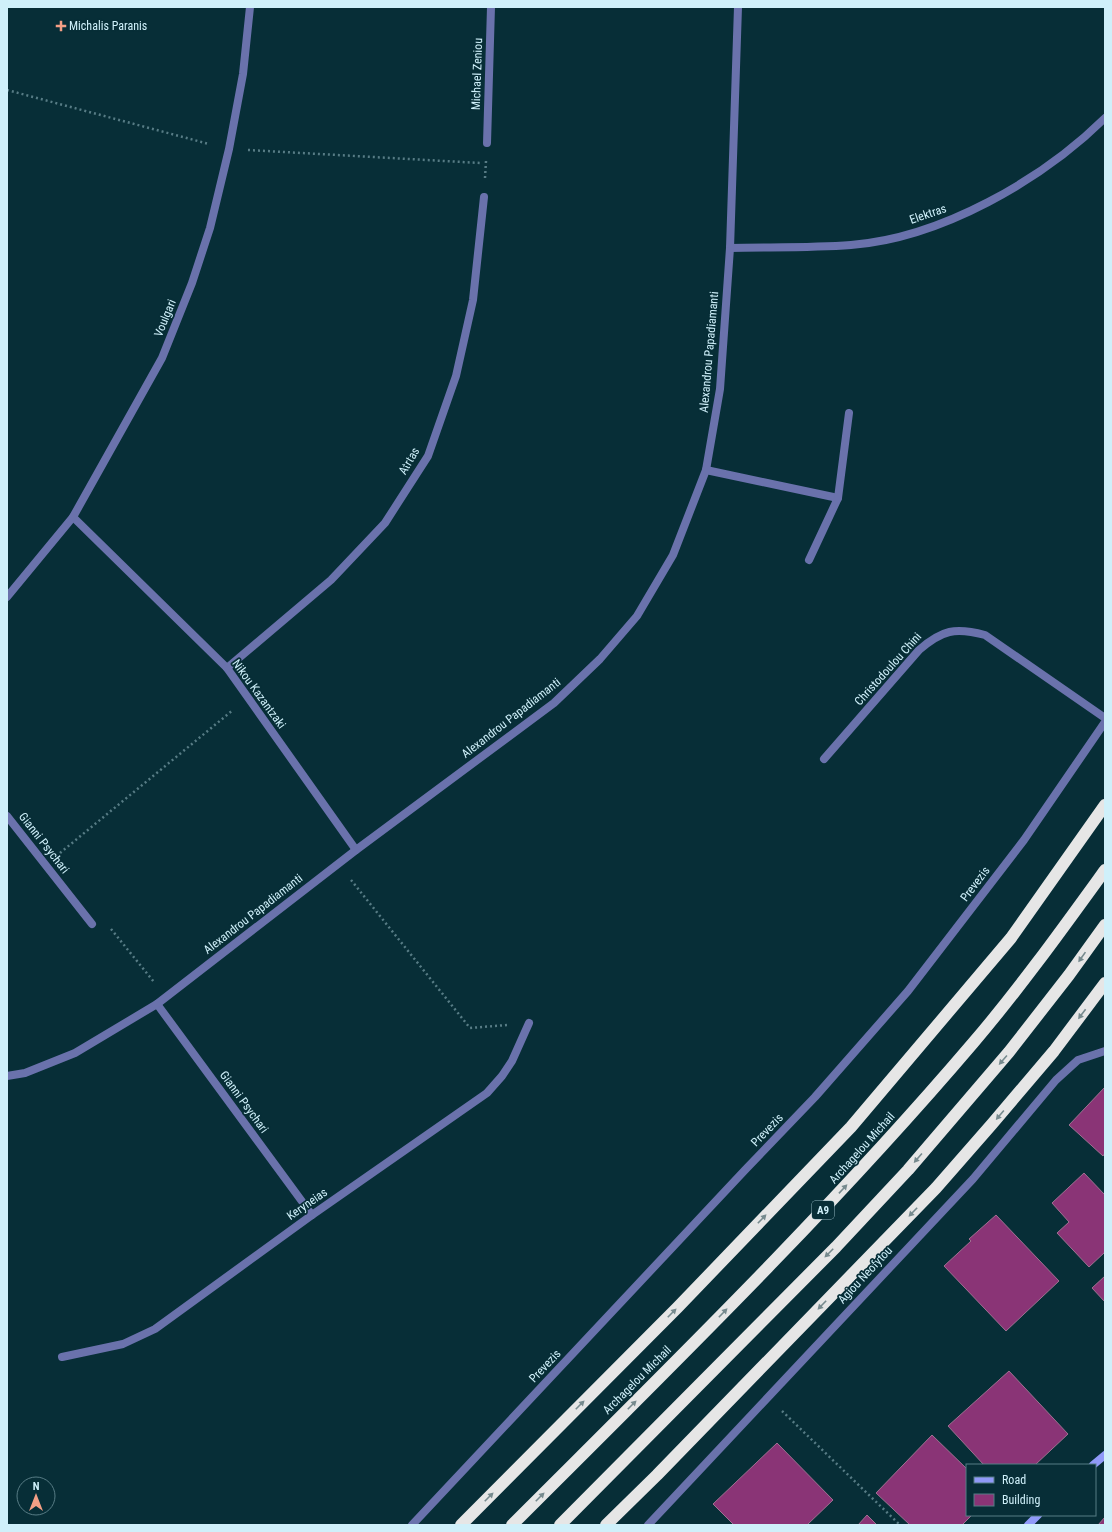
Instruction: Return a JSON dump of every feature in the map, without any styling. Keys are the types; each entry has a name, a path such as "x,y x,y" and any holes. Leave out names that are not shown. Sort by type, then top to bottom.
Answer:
{"highway":[{"path":"462,1525 678,1307 851,1127 1011,938 1105,805"},
{"name":"Archagelou Michail","path":"512,1525 696,1341 882,1147 975,1041 1046,950 1105,870"},
{"path":"560,1525 836,1247 908,1170 1009,1052 1069,975 1105,925"},
{"path":"606,1525 668,1464 936,1188 1049,1056 1105,983"}],"street":[{"name":"Voulgari","path":"7,597 74,517 162,358 192,283 210,228 229,149 243,74 250,7"},
{"name":"Michael Zeniou","path":"487,142 491,7"},
{"name":"Alexandrou Papadiamanti","path":"7,1076 24,1073 75,1053 157,1004 356,850 554,703 600,659 637,616 673,555 706,470 720,389 730,248 738,7"},
{"name":"Elektras","path":"730,248 852,245 893,239 936,226 976,209 1017,186 1083,140 1105,118"},
{"name":"Atrtas","path":"227,668 331,580 385,523 428,456 456,376 473,300 484,197"},
{"path":"809,560 838,498 849,413"},
{"path":"706,470 838,498"},
{"name":"Nikou Kazantzaki","path":"74,517 227,668 356,850"},
{"name":"Christodoulou Chini","path":"824,759 919,650 932,638 940,634 954,631 970,631 985,635 1105,718"},
{"name":"Prevezis","path":"412,1525 815,1097 908,991 1024,840 1105,722"},
{"name":"Gianni Psychari","path":"7,816 92,924"},
{"name":"Gianni Psychari","path":"157,1004 312,1215"},
{"name":"Keryneias","path":"62,1357 123,1344 155,1329 312,1215 487,1093 502,1076 512,1061 529,1023"},
{"name":"Agiou Neofytou","path":"648,1525 973,1178 1056,1080 1078,1060 1105,1051"},
{"path":"1094,1464 1105,1455"},
{"path":"1028,1525 1037,1516"}],"path":[{"path":"484,197 487,142"},
{"path":"46,865 248,697"},
{"path":"338,864 470,1028 529,1023"},
{"path":"92,924 106,923 166,997"},
{"path":"768,1397 900,1525"}],"building":[{"path":"1105,1087 1105,1153 1103,1156 1069,1125"},
{"path":"1084,1173 1105,1195 1105,1252 1089,1267 1057,1233 1069,1222 1052,1203"},
{"path":"996,1215 1059,1281 1006,1331 944,1266 971,1241 969,1239"},
{"path":"1105,1276 1105,1302 1092,1288"},
{"path":"1009,1371 1068,1434 1036,1464 983,1464 948,1426"},
{"path":"932,1435 966,1468 966,1516 971,1516 962,1525 910,1525 876,1493"},
{"path":"777,1443 833,1500 807,1525 734,1525 713,1504"},
{"path":"867,1515 877,1525 858,1525"},
{"path":"1105,1517 1105,1525 1098,1525"}],"place":[{"name":"Michalis Paranis","path":"61,26"}]}
